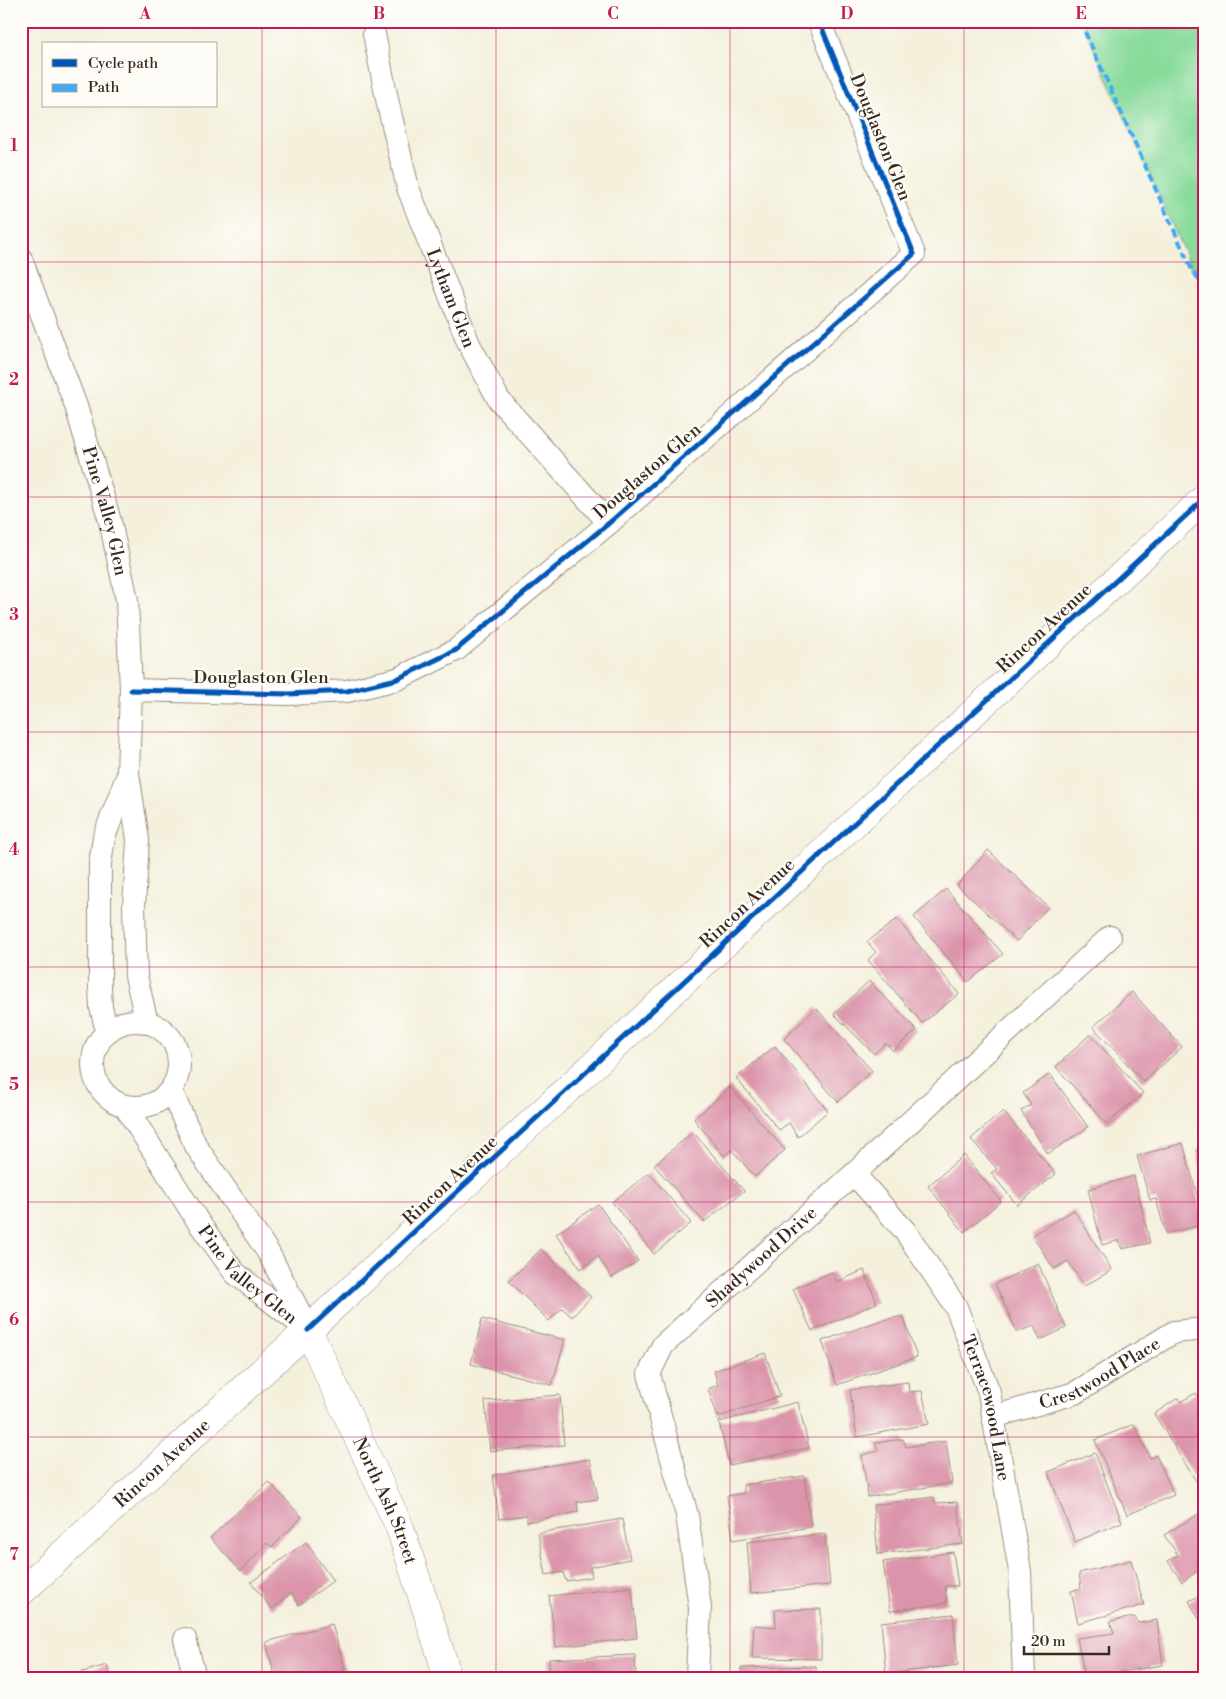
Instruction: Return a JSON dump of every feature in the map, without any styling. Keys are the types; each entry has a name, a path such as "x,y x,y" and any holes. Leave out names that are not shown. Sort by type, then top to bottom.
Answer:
{"street":[{"name":"Douglaston Glen","path":"131,690 289,694 347,691 397,679 456,650 609,523 914,254 819,21"},
{"name":"Lytham Glen","path":"374,34 408,188 469,344 499,400 609,523"},
{"name":"Pine Valley Glen","path":"21,260 76,406 110,521 127,600 131,690 128,773 138,840 134,906 136,976 147,1023"},
{"name":"Rincon Avenue","path":"21,1592 308,1330 1205,498"},
{"name":"Pine Valley Glen","path":"128,773 104,837 100,864 100,987 107,1032 99,1042 94,1055 93,1068 96,1081 103,1093 113,1101 125,1106 199,1223 235,1273 308,1330"},
{"name":"Shadywood Drive","path":"697,1678 700,1608 687,1515 649,1374 663,1345 854,1174 1110,937"},
{"path":"107,1032 126,1022 147,1023 160,1028 171,1038 177,1050 180,1064 178,1078 171,1091 162,1100 150,1106 138,1108 125,1106"},
{"name":"Pine Valley Glen","path":"171,1091 196,1146 268,1252 308,1330"},
{"name":"Terracewood Lane","path":"854,1174 905,1231 956,1307 989,1392 1020,1571 1024,1678"},
{"name":"Crestwood Place","path":"993,1417 1075,1393 1174,1332 1205,1329"},
{"name":"North Ash Street","path":"308,1330 400,1528 444,1664 445,1678"},
{"path":"185,1639 195,1678"}],"green space":[{"path":"1082,21 1205,21 1205,287 1192,270"}],"building":[{"path":"988,850 1048,907 1017,941 957,885"},
{"path":"946,889 1003,954 968,982 914,917"},
{"path":"897,919 959,994 922,1023 868,960 876,952 867,942"},
{"path":"869,981 917,1030 893,1051 886,1043 874,1054 834,1014"},
{"path":"1132,992 1182,1047 1144,1082 1093,1027"},
{"path":"816,1008 872,1071 838,1102 784,1039"},
{"path":"1090,1034 1143,1093 1107,1124 1056,1067"},
{"path":"775,1046 828,1111 798,1137 789,1123 779,1130 736,1078"},
{"path":"1050,1074 1088,1127 1048,1154 1021,1111 1031,1105 1023,1093"},
{"path":"730,1087 785,1150 755,1177 732,1150 724,1156 694,1119"},
{"path":"1003,1111 1056,1174 1017,1205 991,1173 997,1169 971,1139"},
{"path":"693,1132 744,1191 704,1222 654,1165"},
{"path":"1183,1143 1205,1224 1166,1234 1156,1199 1150,1200 1137,1156"},
{"path":"1205,1148 1205,1181 1204,1181 1197,1150"},
{"path":"964,1155 1001,1201 964,1232 928,1186"},
{"path":"649,1173 691,1223 654,1254 612,1202"},
{"path":"1134,1176 1150,1243 1122,1249 1119,1240 1102,1245 1088,1189"},
{"path":"598,1204 638,1261 612,1278 598,1256 581,1269 556,1234"},
{"path":"1074,1210 1112,1270 1084,1286 1068,1261 1054,1269 1032,1235"},
{"path":"541,1249 591,1297 572,1317 562,1308 549,1321 509,1281"},
{"path":"1038,1263 1066,1328 1040,1340 1034,1326 1017,1332 995,1284"},
{"path":"864,1270 877,1303 812,1331 793,1289 832,1272 837,1282"},
{"path":"903,1316 917,1357 837,1385 822,1341 879,1321"},
{"path":"482,1319 565,1340 552,1385 471,1364"},
{"path":"765,1353 780,1396 718,1417 708,1389 718,1385 714,1371"},
{"path":"908,1382 909,1392 922,1391 929,1424 857,1437 850,1390"},
{"path":"1196,1393 1205,1406 1205,1475 1196,1481 1154,1414 1178,1398 1180,1402"},
{"path":"560,1395 564,1445 490,1451 485,1401"},
{"path":"798,1402 809,1448 729,1465 719,1422"},
{"path":"1134,1424 1150,1458 1156,1455 1174,1495 1127,1515 1095,1440"},
{"path":"903,1439 906,1447 946,1441 952,1483 868,1497 862,1455 878,1451 875,1443"},
{"path":"1095,1453 1122,1522 1075,1542 1048,1472"},
{"path":"590,1459 598,1499 577,1502 578,1512 527,1522 527,1515 499,1519 493,1475"},
{"path":"804,1476 811,1527 733,1540 727,1496 744,1493 743,1485"},
{"path":"269,1482 302,1517 272,1547 267,1543 241,1571 210,1538"},
{"path":"934,1497 935,1503 957,1502 963,1544 878,1554 873,1505"},
{"path":"1205,1510 1205,1566 1182,1582 1168,1561 1178,1555 1164,1535"},
{"path":"622,1519 630,1559 590,1567 592,1577 566,1581 563,1572 546,1575 538,1533"},
{"path":"825,1534 830,1585 751,1593 747,1542"},
{"path":"306,1542 333,1581 299,1605 291,1593 272,1609 251,1582"},
{"path":"953,1552 958,1586 945,1586 947,1603 890,1611 883,1562"},
{"path":"1131,1560 1144,1605 1078,1623 1071,1591 1081,1588 1079,1573"},
{"path":"632,1587 637,1638 556,1647 549,1596"},
{"path":"1205,1593 1205,1630 1189,1601"},
{"path":"821,1609 821,1659 752,1658 754,1625 776,1627 775,1610"},
{"path":"953,1614 958,1665 886,1674 881,1622"},
{"path":"1135,1617 1138,1623 1157,1620 1163,1665 1085,1678 1077,1638 1114,1633 1110,1621"},
{"path":"332,1624 345,1670 319,1678 287,1678 285,1672 275,1676 266,1642"},
{"path":"635,1655 636,1678 550,1678 549,1659"},
{"path":"107,1665 111,1678 65,1678 65,1677"},
{"path":"816,1666 816,1678 741,1678 741,1668"},
{"path":"1160,1671 1161,1678 1135,1678 1135,1677"}],"marked path":[{"path":"1080,21 1192,270 1205,287"}],"cycle path":[{"path":"131,690 289,694 347,691 397,679 456,650 609,523 914,254 819,21"},
{"path":"308,1330 1205,498"}]}
